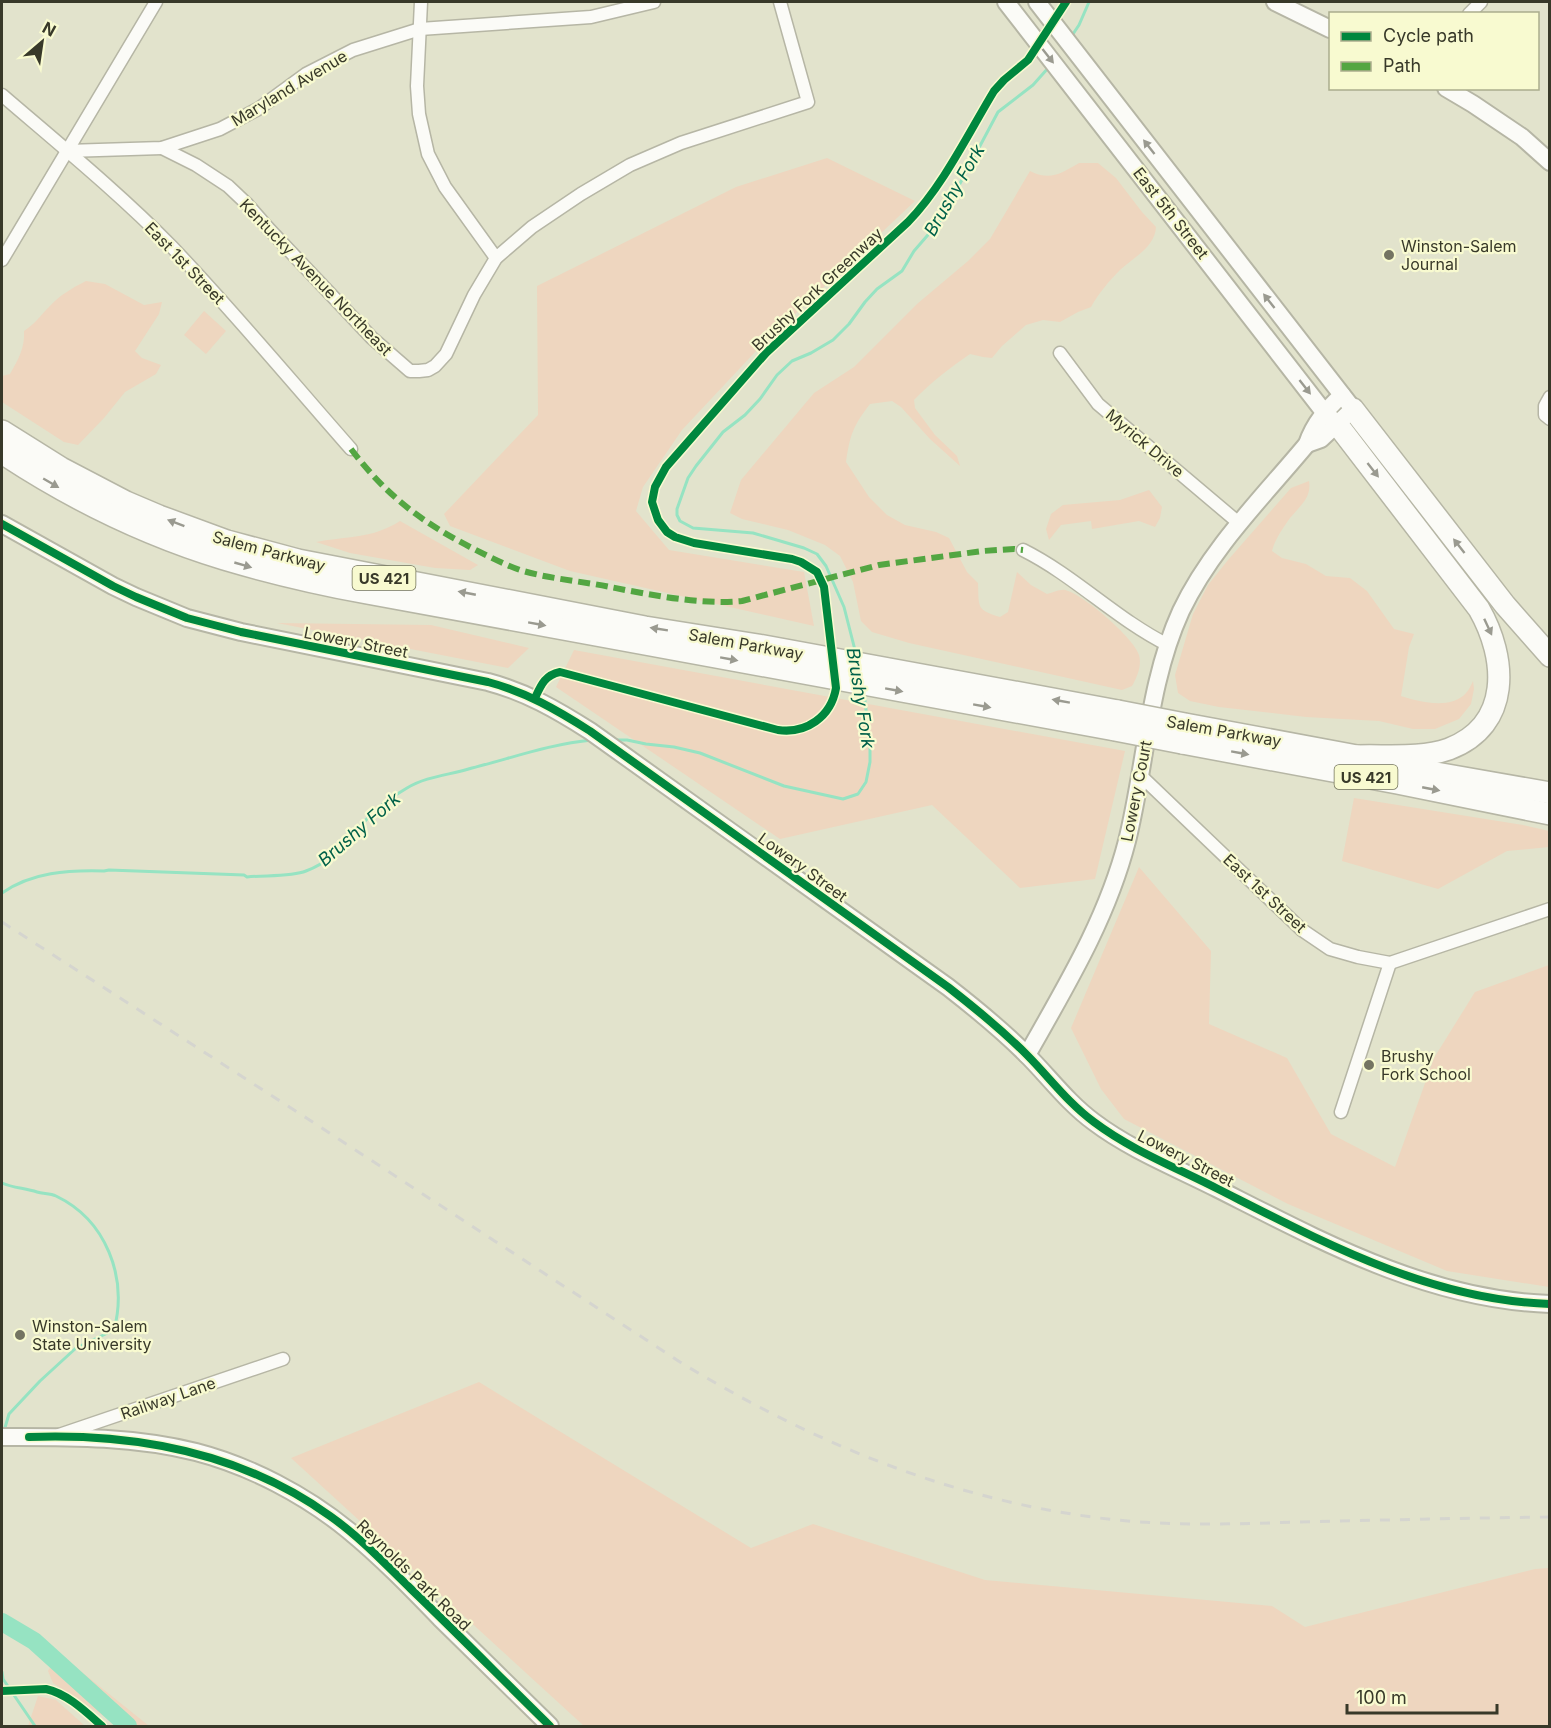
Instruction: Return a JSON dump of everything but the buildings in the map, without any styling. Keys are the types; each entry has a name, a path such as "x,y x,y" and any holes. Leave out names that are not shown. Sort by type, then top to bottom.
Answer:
{"highway":[{"path":"1347,402 1505,604 1550,656"},
{"path":"1331,418 1472,597 1492,635 1500,669 1498,693 1490,714 1467,739 1449,748 1428,753 1357,756"},
{"name":"Salem Parkway","path":"2,431 61,468 126,502 194,530 263,551 334,568 645,627 794,661"},
{"name":"Salem Parkway","path":"2,453 52,484 118,518 187,547 258,569 348,590 794,661 1184,733 1357,756 1430,772 1550,793"},
{"name":"Salem Parkway","path":"1184,733 1397,783 1550,814"}],"main road":[{"name":"East 5th Street","path":"1006,2 1331,418"},
{"path":"1275,2 1329,29"},
{"name":"East 5th Street","path":"1038,4 1347,402"},
{"path":"1449,90 1522,137 1550,162"},
{"name":"Lowery Court","path":"1027,1055 1082,957 1119,867 1127,840 1158,681 1168,645 1182,609 1219,549 1307,444 1321,439 1331,418 1347,402"},
{"name":"Lowery Street","path":"2,524 112,586 186,618 241,632 505,686 535,698 572,720 667,786 948,987 1027,1055 1074,1105 1111,1134 1329,1244 1389,1270 1452,1290 1509,1301 1550,1304"},
{"name":"Reynolds Park Road","path":"2,1437 109,1438 139,1441 197,1453 279,1485 330,1516 365,1545 550,1726"}],"street":[{"path":"2,260 156,2"},
{"path":"421,2 417,86 419,114 428,154 445,187 496,258"},
{"name":"Maryland Avenue","path":"67,151 162,148 220,129 258,109 306,74 353,50 420,29 591,17 654,2"},
{"name":"Kentucky Avenue Northeast","path":"162,148 196,165 228,186 372,338 410,370 428,370 446,354 474,295 496,258 532,227 630,165 681,143 808,102 780,2"},
{"name":"East 1st Street","path":"2,95 67,151 172,248 243,325 351,449"},
{"name":"Myrick Drive","path":"1060,353 1098,404 1240,524"},
{"path":"1550,396 1545,406 1545,415 1550,419"},
{"path":"1023,550 1057,570 1130,623 1168,645"},
{"name":"East 1st Street","path":"1140,775 1302,930 1330,949 1390,963 1550,909"},
{"path":"1341,1112 1390,963"},
{"name":"Railway Lane","path":"52,1437 283,1359"}],"shaded area":[{"path":"827,158 915,201 756,351 682,430 643,487 636,511 669,550 804,572 814,626 570,571 450,526 444,514 538,415 537,286 736,187"},
{"path":"1079,163 1098,163 1116,178 1156,227 1148,246 1116,274 1091,307 1060,322 1043,320 1026,325 992,358 970,354 914,400 915,408 935,435 957,456 960,466 930,439 901,407 892,401 870,404 853,431 846,462 869,497 887,515 905,525 936,532 949,538 967,572 978,583 980,606 987,612 1000,617 1008,612 1017,572 1031,585 1047,594 1065,590 1095,608 1128,638 1139,655 1136,679 1132,686 1122,690 909,643 872,632 861,621 853,582 840,556 825,545 788,530 742,519 730,513 741,480 814,393 854,367 917,304 968,261 990,239 1030,171 1049,176"},
{"path":"86,281 105,284 144,305 162,302 159,314 135,351 142,358 161,365 156,374 125,392 78,445 64,442 2,402 2,376 10,374 18,359 24,331 57,299"},
{"path":"204,311 226,331 206,354 184,335"},
{"path":"1309,481 1307,497 1282,530 1272,551 1282,558 1306,564 1326,576 1350,578 1367,591 1394,629 1414,634 1409,647 1401,696 1426,702 1444,703 1460,698 1473,681 1471,704 1459,719 1435,729 1413,729 1379,721 1306,717 1219,707 1190,701 1178,693 1175,675 1193,614 1208,585 1291,488"},
{"path":"1149,490 1162,507 1155,527 1139,521 1092,529 1091,521 1061,525 1049,540 1046,529 1051,514 1063,505 1120,500"},
{"path":"400,521 478,565 470,570 435,568 350,553 316,542 369,534"},
{"path":"277,623 431,625 529,648 508,668"},
{"path":"574,650 1125,751 1095,879 1020,888 932,805 780,839 556,687"},
{"path":"1354,798 1549,831 1549,847 1507,851 1438,889 1342,861"},
{"path":"1139,867 1211,951 1209,1024 1287,1058 1331,1134 1395,1167 1434,1058 1475,992 1549,965 1549,1287 1447,1271 1288,1204 1124,1119 1101,1089 1071,1028"},
{"path":"479,1382 751,1548 813,1524 985,1580 1272,1606 1305,1627 1535,1569 1549,1568 1549,1726 584,1726 291,1458"},
{"path":"58,1653 149,1726 115,1726 53,1683 48,1671"},
{"path":"38,1696 56,1700 85,1726 28,1726"}],"waterway":[{"name":"Brushy Fork","path":"1071,37 1089,2"},
{"name":"Brushy Fork","path":"856,654 844,607 826,566 817,554 753,533 693,528 680,521 677,509 688,478 723,432 745,415 777,375 792,361 833,340 877,289 902,271 914,251 940,221 998,112 1033,85 1049,67"},
{"name":"Brushy Fork","path":"613,740 674,747 700,753 784,786 843,799 858,794 866,782 870,762 864,693"},
{"name":"Brushy Fork","path":"2,893 38,877 77,871 109,870 244,875 247,877 300,873 327,860 377,809 395,795 415,784 546,748 592,740"},
{"name":"Brushy Fork","path":"2,1183 51,1194 73,1206 100,1235 109,1252 118,1290 118,1310 114,1330 76,1348 40,1381 9,1414 4,1431"},
{"path":"2,1622 34,1641 128,1726"},
{"path":"2,1672 3,1679 35,1726"}],"railway":[{"path":"2,922 680,1362 777,1416 878,1461 930,1480 983,1495 1037,1508 1118,1520 1170,1524 1222,1524 1550,1517"}],"marked path":[{"path":"351,449 377,480 420,517 452,537 495,559 520,570 542,576 659,596 710,602 742,601 879,565 983,551 1023,550"}],"cycle path":[{"name":"Brushy Fork Greenway","path":"535,698 547,678 560,672 778,730 798,729 816,721 823,715 829,707 836,688 824,587 817,572 792,559 694,543 675,537 667,532 658,520 652,502 655,487 666,467 766,353 921,208 954,159 994,91 1028,60 1066,2"},
{"path":"2,524 113,586 187,618 241,632 488,682 541,702 590,731 948,987 1018,1046 1085,1115 1123,1141 1297,1229 1378,1265 1462,1292 1505,1300 1550,1304"},
{"path":"29,1437 109,1439 187,1451 224,1462 296,1494 330,1516 362,1542 550,1726"},
{"path":"2,1691 46,1689 54,1691 76,1704 102,1726"}],"place":[{"name":"Winston-Salem Journal","path":"1389,255"},
{"name":"Brushy Fork School","path":"1369,1065"},
{"name":"Winston-Salem State University","path":"20,1335"}]}
